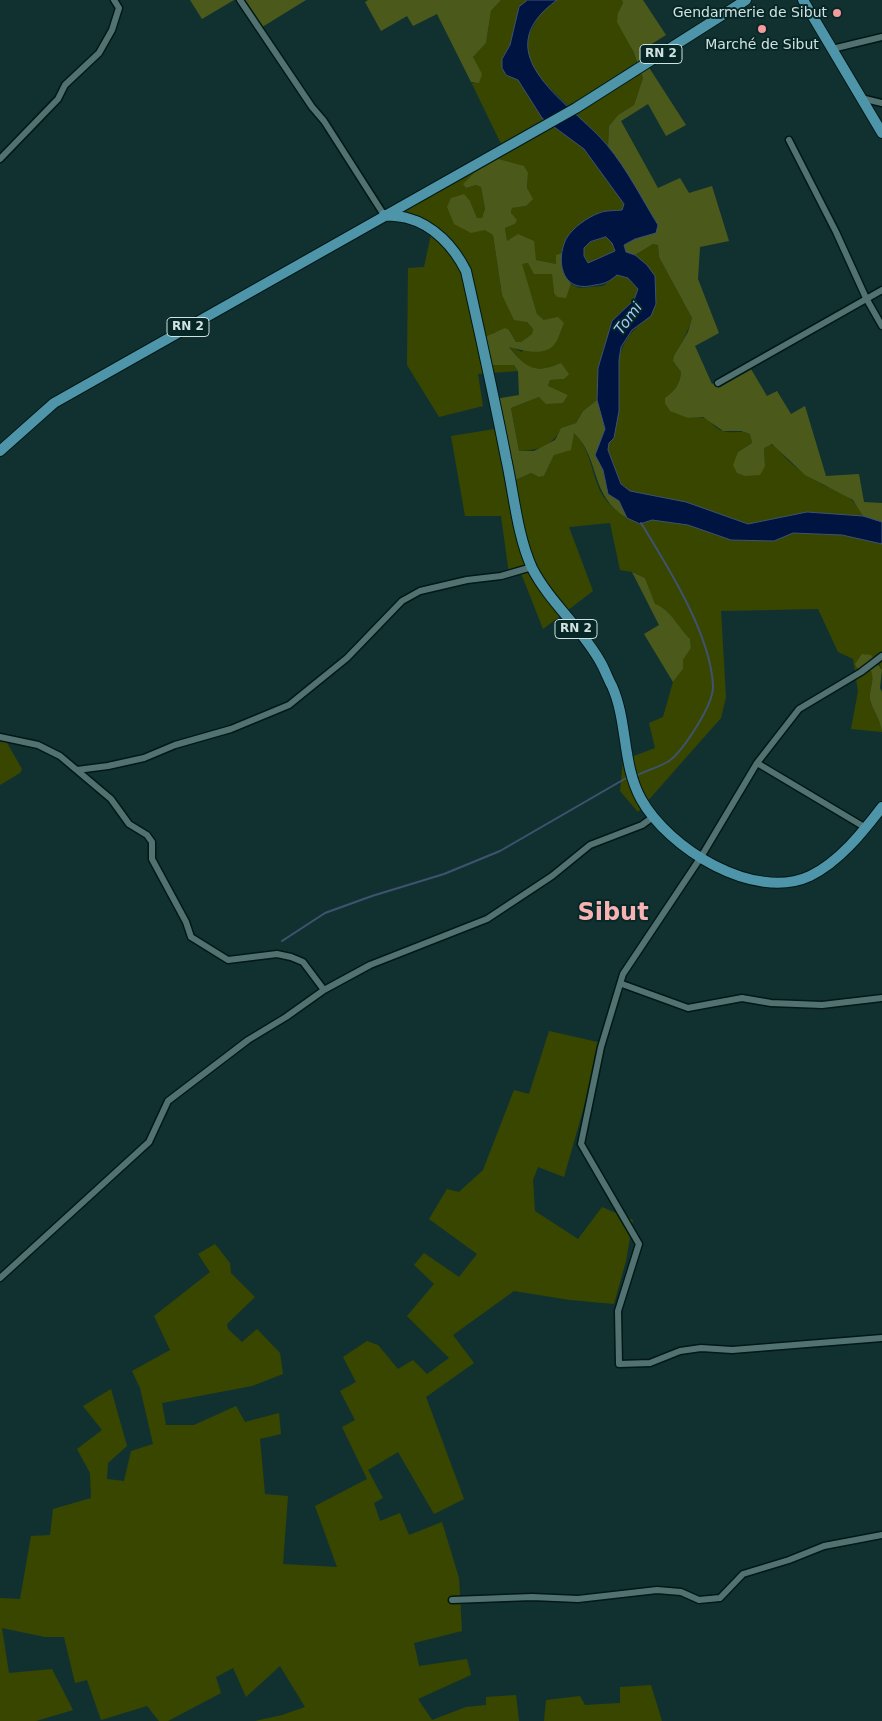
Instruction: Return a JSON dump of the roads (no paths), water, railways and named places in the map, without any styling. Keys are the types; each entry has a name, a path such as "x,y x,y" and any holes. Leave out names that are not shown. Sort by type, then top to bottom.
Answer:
{"main road":[{"name":"RN 2","path":"0,450 54,403 576,108 746,0"},
{"path":"803,0 882,133"},
{"name":"RN 2","path":"384,215 408,218 443,238 457,254 466,271 525,550 532,567 547,593 601,662 618,699 633,778 640,798 662,828 701,857 748,880 765,883 795,880 810,876 826,867 866,828 882,807"}],"street":[{"path":"0,159 58,99 66,85 98,53 112,30 119,8 114,0"},
{"path":"240,0 312,107 324,121 384,215"},
{"path":"832,49 882,38"},
{"path":"861,98 882,103"},
{"path":"789,140 836,232 866,298 882,326"},
{"path":"718,383 882,290"},
{"path":"76,770 108,766 144,758 175,745 231,728 289,705 347,658 402,601 420,591 467,580 501,576 532,567"},
{"path":"882,656 860,672 799,709 757,763 701,857 623,974 622,984 601,1047 581,1144 639,1244 618,1310 618,1364 650,1363 680,1352 701,1348 732,1350 882,1338"},
{"path":"0,737 38,745 60,756 111,799 120,815 152,842 152,859 186,922 191,937 228,960 277,954 291,957 303,962 324,990"},
{"path":"757,763 866,828"},
{"path":"0,1278 149,1142 168,1101 248,1040 286,1017 324,990 370,965 487,919 552,876 590,845 642,825 653,817"},
{"path":"622,984 688,1008 742,998 771,1003 822,1005 882,998"},
{"path":"452,1600 532,1597 578,1599 657,1590 681,1592 699,1600 720,1598 743,1574 790,1560 824,1546 882,1535"}],"water":[{"name":"Tomi","path":"528,0 557,0 536,20 528,40 530,59 541,78 556,96 592,129 614,154 658,225 656,233 635,239 624,245 626,252 635,255 647,265 655,276 656,304 651,316 632,330 621,347 619,360 619,411 614,438 609,443 608,450 621,484 630,491 686,502 748,524 807,512 863,516 882,522 882,544 842,535 793,533 774,541 731,540 688,525 652,520 640,524 627,518 619,501 608,494 603,470 595,455 605,429 597,400 598,368 612,321 634,300 638,289 628,278 617,275 610,281 602,284 580,286 573,284 563,272 561,256 566,239 576,227 599,213 622,210 624,204 584,149 542,118 518,80 506,75 502,68 502,59 510,45 519,7","holes":["606,237 612,243 615,251 588,263 584,256 584,248 590,242"]}],"waterway":[{"path":"638,775 669,761 682,748 709,704 713,686 705,645 696,624 675,580 641,523"},
{"path":"282,941 325,913 372,896 444,874 500,851 628,777"}],"place":[{"name":"Gendarmerie de Sibut","path":"837,13"},
{"name":"Marché de Sibut","path":"762,29"}],"district":[{"name":"Sibut","path":"613,914"}]}
